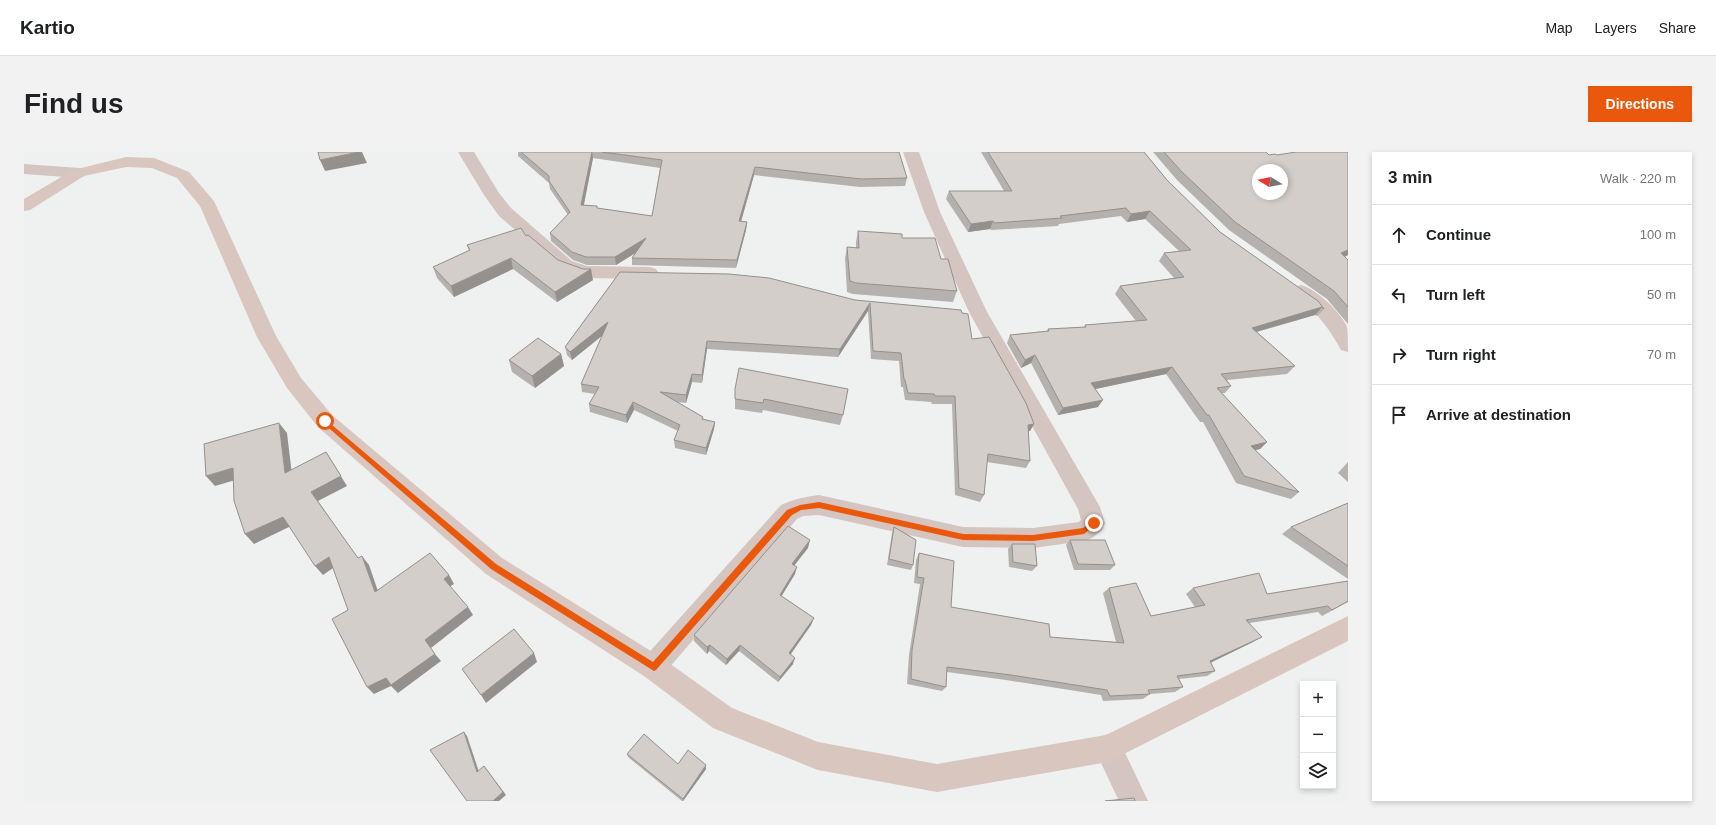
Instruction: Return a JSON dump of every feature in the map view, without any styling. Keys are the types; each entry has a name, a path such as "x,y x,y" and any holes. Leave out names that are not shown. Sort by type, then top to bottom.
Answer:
{"main road":[{"path":"24,206 79,173 126,162 154,163 182,175 208,205 267,337 294,383 325,421 494,566 654,667 723,718 818,756 929,777 944,777 1108,748 1348,628"}],"street":[{"path":"466,152 492,196 505,212 566,265 585,272 665,274"},
{"path":"654,667 789,512 800,507 819,505 963,537 1033,538 1084,531 1094,523 1089,507 970,311 911,152"},
{"path":"24,169 79,173"},
{"path":"1287,281 1324,309 1339,326 1348,345"},
{"path":"1108,748 1134,801"}],"building":[{"path":"318,152 359,152 320,160"},
{"path":"521,152 592,152 581,205 597,206 597,208 652,216 662,160 602,152 899,152 907,178 861,179 755,167 739,221 747,222 737,260 632,258 646,238 615,257 586,257 572,252 550,233 570,212 549,181 549,176"},
{"path":"988,152 1144,152 1167,180 1220,232 1318,301 1324,309 1322,307 1252,328 1295,366 1221,374 1231,386 1217,388 1267,442 1251,446 1299,492 1244,476 1209,415 1207,415 1172,367 1091,383 1103,400 1063,408 1035,355 1025,360 1010,335 1049,331 1048,329 1086,327 1085,325 1147,320 1120,286 1184,277 1164,253 1191,250 1150,211 1131,214 1126,208 1060,216 1062,218 994,223 993,221 971,224 949,191 1012,191"},
{"path":"1164,152 1266,152 1269,155 1277,155 1296,152 1348,152 1348,250 1341,253 1348,260 1348,307 1334,291 1235,222 1182,172"},
{"path":"521,228 526,236 528,235 558,260 583,269 591,269 555,292 511,258 451,286 433,267 470,250 467,245"},
{"path":"858,231 902,234 902,238 935,238 941,259 948,259 957,291 856,283 850,281 847,247 859,248"},
{"path":"620,272 729,274 769,278 855,300 961,310 962,313 968,314 972,339 989,337 1026,403 1034,424 1028,425 1030,461 988,454 984,495 959,488 955,396 935,396 934,394 908,393 904,379 901,353 873,351 870,303 840,349 707,341 702,375 692,374 686,395 660,392 703,417 702,419 715,422 706,448 674,440 680,425 633,402 626,415 589,404 599,387 581,384 608,322 570,352 565,347"},
{"path":"538,338 561,354 532,376 509,360"},
{"path":"739,368 848,389 843,415 764,399 763,403 735,399 735,389"},
{"path":"279,423 285,473 326,452 341,476 311,492 358,558 362,556 375,592 430,553 449,575 444,579 468,607 425,640 435,654 391,685 386,678 367,687 332,619 348,610 329,557 315,566 283,517 245,534 234,501 233,468 206,476 204,444"},
{"path":"1348,503 1348,566 1291,527"},
{"path":"788,526 810,540 792,564 797,567 780,595 814,618 789,653 795,658 780,677 740,645 727,659 710,645 707,647 694,635"},
{"path":"894,527 916,540 913,565 889,559"},
{"path":"1070,540 1105,540 1115,565 1078,564"},
{"path":"1012,544 1035,544 1037,566 1013,562"},
{"path":"919,553 954,561 951,607 1049,624 1050,637 1124,643 1109,588 1136,583 1151,616 1205,605 1193,588 1259,573 1267,594 1348,581 1348,601 1332,610 1328,606 1246,620 1262,637 1210,661 1215,671 1177,676 1183,687 1148,690 1150,694 1110,696 1107,690 947,667 946,687 911,679 912,650 924,578 917,577"},
{"path":"514,629 534,653 481,695 462,669"},
{"path":"464,732 477,772 484,766 503,792 493,801 467,801 430,750"},
{"path":"644,734 678,764 688,750 706,765 683,799 627,754"},
{"path":"1134,798 1135,801 1105,801"}],"route":[{"path":"325,421 494,566 654,667 789,512 800,507 819,505 963,537 1033,538 1084,531 1094,523"}]}
